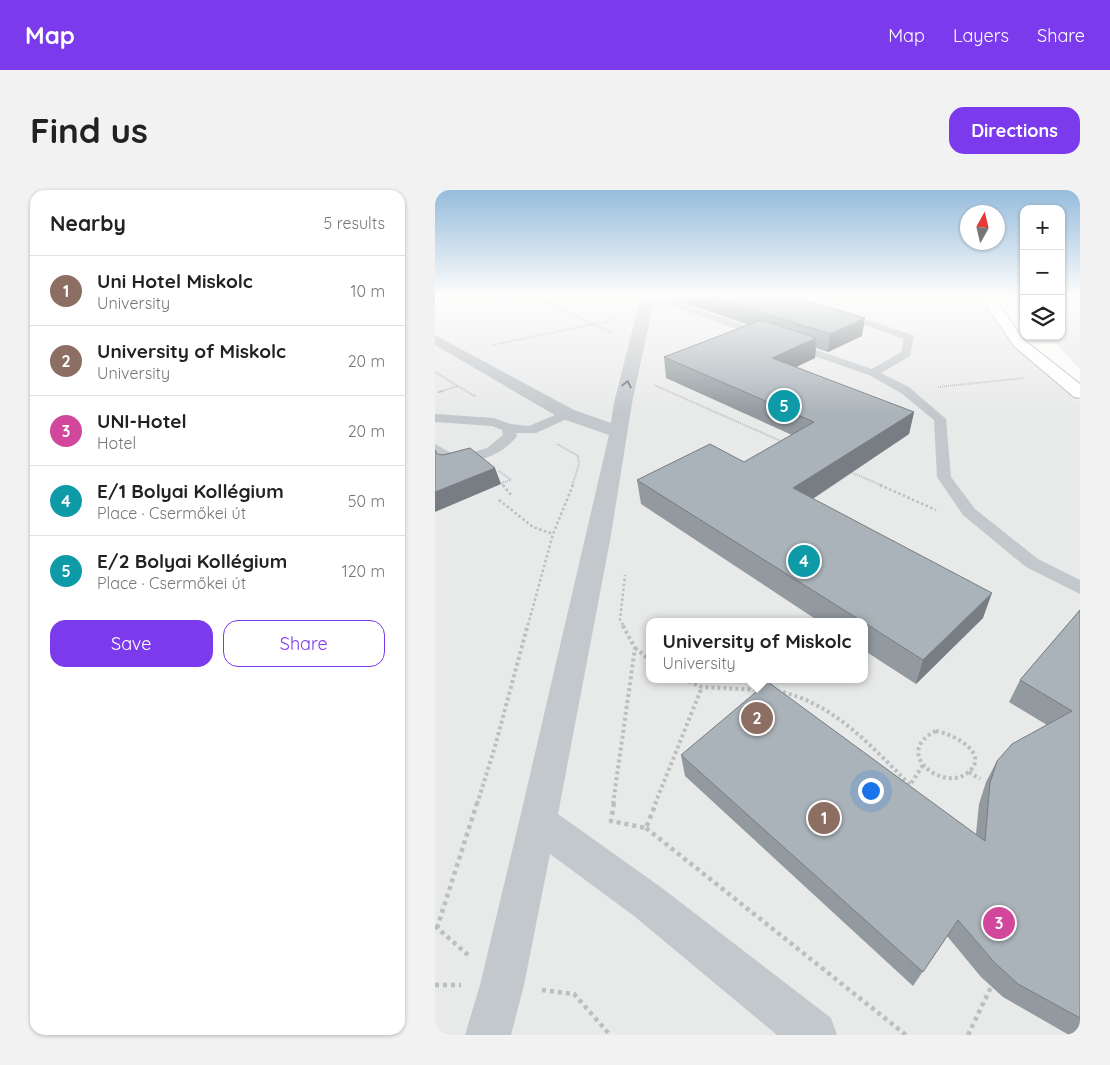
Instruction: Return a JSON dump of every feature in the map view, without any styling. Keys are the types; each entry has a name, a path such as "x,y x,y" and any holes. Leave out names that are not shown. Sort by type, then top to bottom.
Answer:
{"main road":[{"path":"1014,335 1019,343 1080,393"}],"street":[{"path":"488,1035 502,985 538,822 619,432 623,403 639,335"},
{"path":"435,339 567,414 619,432"},
{"path":"538,822 648,902 814,1035"}],"lane":[{"path":"764,335 873,374 905,390 939,419 944,477 969,512 1032,563 1080,588"},
{"path":"873,374 906,354 909,337 904,335"},
{"path":"435,418 494,422 508,428 531,430 567,414"},
{"path":"435,448 452,464 492,453 503,446 510,436 508,428"}],"path":[{"path":"459,353 539,335"},
{"path":"619,335 637,344"},
{"path":"905,390 1057,375"},
{"path":"647,382 791,446"},
{"path":"443,392 459,386"},
{"path":"436,927 493,750 553,534 571,492 579,464 577,456 555,443"},
{"path":"845,470 937,510"},
{"path":"510,479 502,483 511,495"},
{"path":"499,500 533,527 553,534"},
{"path":"625,573 620,620 635,648 646,657"},
{"path":"635,648 611,821 646,828 905,1035"},
{"path":"692,683 702,687 789,692 822,706 850,728 910,785 923,765"},
{"path":"646,828 702,687"},
{"path":"945,731 961,738 968,744 974,761 969,772 959,778 950,779 940,777 923,765 917,750 922,737 928,733 945,731"},
{"path":"969,772 980,779"},
{"path":"967,1035 991,987"},
{"path":"574,994 610,1035"}],"shaded area":[{"path":"435,335 1012,335 1048,374 1080,401 1080,1035 435,1035"},
{"path":"1065,335 1080,335 1080,370 1054,340 1065,340"}],"building":[{"path":"721,335 808,335 816,338 772,358 914,412 793,488 992,593 923,660 868,625 868,618 857,618 637,480 710,444 744,462 814,422 664,357"},
{"path":"470,448 495,468 435,492 435,450 437,454 443,455"},
{"path":"1080,610 1080,1018 1018,984 994,962 958,920 923,972 681,755 767,683 769,683 985,841 990,783 997,761 1012,744 1072,711 1020,680"}],"place":[{"name":"E/2 Bolyai Kollégium","path":"784,406"},
{"name":"E/1 Bolyai Kollégium","path":"804,561"},
{"name":"University of Miskolc","path":"757,718"},
{"name":"Uni Hotel Miskolc","path":"824,818"},
{"name":"UNI-Hotel","path":"999,923"}]}
